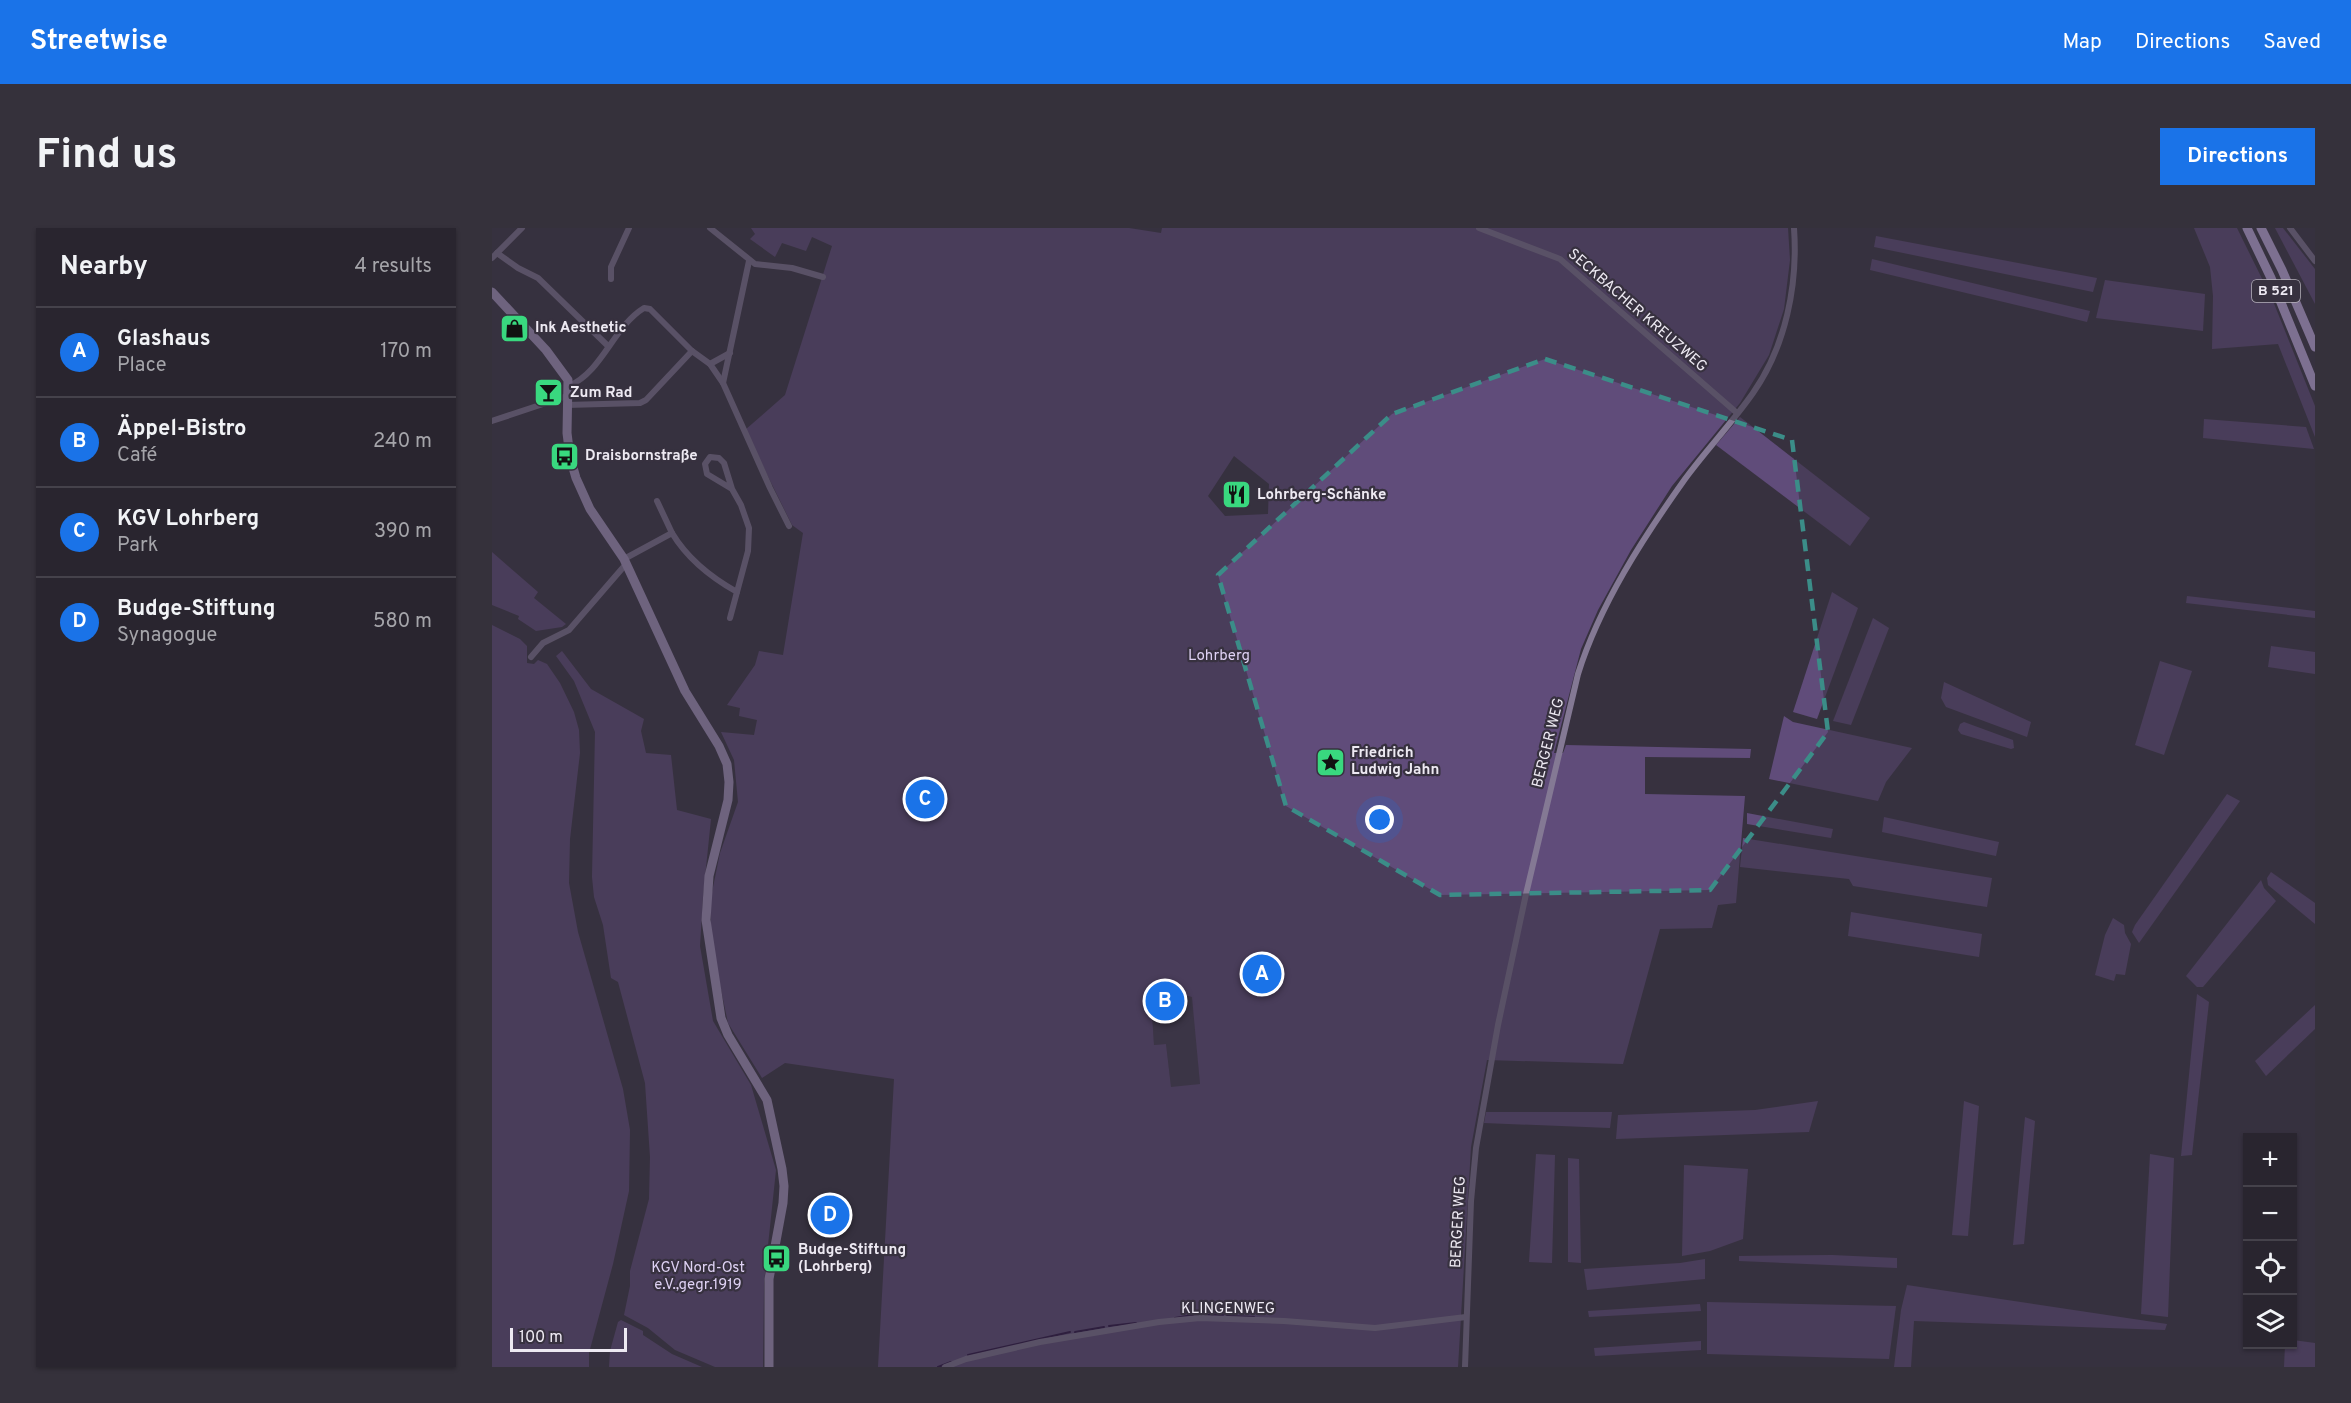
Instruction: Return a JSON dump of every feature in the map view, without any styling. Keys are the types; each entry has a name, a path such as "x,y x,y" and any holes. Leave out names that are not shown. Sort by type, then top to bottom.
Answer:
{"main road":[{"name":"B 521","path":"2247,228 2271,278 2315,386"},
{"name":"B 521","path":"2262,228 2315,347"},
{"path":"492,292 546,350 568,380 568,446 576,478 590,508 625,561 685,691 719,746 726,764 729,782 728,800 709,876 706,920 721,1018 767,1100 782,1169 784,1192 769,1279 769,1367"}],"street":[{"path":"522,228 494,256 538,278 608,346"},
{"path":"610,279 610,271 630,228"},
{"path":"710,228 749,261 762,265 792,268 823,277"},
{"name":"SECKBACHER KREUZWEG","path":"1479,228 1560,259 1737,413"},
{"name":"BERGER WEG","path":"1467,1317 1471,1201 1476,1148 1498,1025 1561,739 1578,674 1590,641 1636,553 1686,478 1754,393 1773,358 1788,310 1796,257 1794,228"},
{"path":"2290,228 2315,261"},
{"path":"723,383 749,261"},
{"path":"568,395 630,320 638,312 647,308 692,351 711,364 723,383 789,526"},
{"path":"492,421 568,395 640,403 646,400 692,351"},
{"path":"711,364 730,353"},
{"path":"730,618 748,551 749,536 741,505 732,489 724,463 719,458 710,457 705,464 707,474 732,489"},
{"path":"657,501 672,533 691,557 737,592"},
{"path":"531,657 543,643 569,630 625,561 672,533"},
{"path":"1465,1367 1467,1317"},
{"name":"KLINGENWEG","path":"945,1367 966,1359 1040,1342 1159,1322 1200,1318 1375,1328 1467,1317"}],"highlighted area":[{"path":"1545,359 1792,440 1828,732 1710,890 1440,895 1286,806 1218,575 1392,414"}],"shaded area":[{"path":"1175,993 1193,997 1200,1084 1171,1088 1166,1044 1154,1045 1151,998"}],"green space":[{"name":"Lohrberg","path":"751,228 1129,228 1161,233 1162,228 1788,228 1790,260 1784,309 1769,355 1740,403 1672,486 1631,550 1598,610 1581,649 1554,753 1563,753 1566,745 1751,749 1750,758 1645,757 1645,794 1745,796 1736,903 1718,905 1712,928 1660,929 1623,1064 1487,1060 1471,1147 1458,1367 878,1367 894,1079 785,1063 762,1078 728,1023 711,942 711,897 720,853 738,802 734,760 721,732 754,735 757,720 739,716 740,708 727,705 755,665 759,651 783,655 803,533 792,525 745,430 785,395 832,246 812,237 806,251 782,243 775,257 750,239 755,234","holes":["1234,456 1269,484 1268,514 1225,516 1208,496","1175,993 1192,997 1200,1084 1171,1087 1166,1044 1154,1045 1151,998"]},
{"path":"2194,228 2237,228 2273,301 2315,406 2315,437 2278,344 2212,349 2213,296 2210,267"},
{"path":"2275,228 2283,228 2315,269 2315,304"},
{"path":"1876,236 2097,278 2093,292 1874,247"},
{"path":"1872,259 2090,311 2087,322 1870,270"},
{"path":"2105,280 2205,294 2203,331 2096,318"},
{"path":"1740,417 1870,518 1850,546 1716,445"},
{"path":"2204,419 2306,427 2314,449 2203,438"},
{"path":"492,552 538,592 534,598 566,624 562,627 536,631 518,619 519,616 492,605"},
{"path":"1832,592 1858,608 1817,719 1793,712"},
{"path":"2187,596 2315,611 2315,618 2186,603"},
{"path":"1873,618 1889,628 1851,725 1833,721"},
{"path":"492,625 520,639 527,646 527,663 534,664 538,660 547,664 560,683 574,712 579,730 580,753 570,839 569,883 578,932 623,1089 630,1130 629,1191 613,1264 589,1353 589,1367 492,1367"},
{"path":"2271,646 2315,652 2315,674 2268,667"},
{"name":"KGV Nord-Ost e.V.,gegr.1919","path":"562,651 591,689 644,719 641,731 646,753 671,755 677,810 711,819 700,946 713,1021 751,1085 776,1170 764,1283 763,1367 715,1367 675,1350 648,1328 624,1315 630,1286 630,1271 649,1199 650,1157 645,1083 618,982 611,978 603,925 594,897 592,877 595,732 574,681 556,656"},
{"path":"2160,661 2192,671 2164,755 2135,745"},
{"path":"1944,682 2031,722 2027,737 1946,707 1941,698"},
{"path":"1784,716 1793,722 1912,748 1886,782 1878,801 1769,779"},
{"path":"1964,722 2013,740 2014,748 1961,734 1958,730 1960,724"},
{"path":"2227,794 2240,801 2139,943 2132,932 2135,925"},
{"path":"1747,813 1833,829 1831,838 1747,824"},
{"path":"1884,817 1999,842 1996,856 1882,832"},
{"path":"1743,838 1992,878 1987,907 1853,886 1849,879 1740,867"},
{"path":"2271,872 2315,903 2315,924 2268,885 2267,878"},
{"path":"2261,880 2264,888 2276,901 2203,987 2197,987 2186,976"},
{"path":"1851,912 1982,934 1979,957 1848,936"},
{"path":"2113,918 2124,925 2125,933 2131,944 2125,975 2116,974 2114,981 2095,975 2105,935"},
{"path":"2197,994 2209,1002 2192,1155 2181,1156"},
{"path":"2315,1005 2315,1029 2266,1076 2255,1061"},
{"path":"1818,1101 1809,1132 1616,1139 1618,1115 1755,1110"},
{"path":"1964,1101 1979,1106 1968,1236 1952,1235"},
{"path":"1486,1112 1612,1112 1610,1128 1484,1123"},
{"path":"2025,1117 2035,1121 2024,1244 2013,1245"},
{"path":"1536,1154 1555,1155 1552,1263 1529,1262"},
{"path":"2150,1154 2174,1158 2168,1317 2141,1314"},
{"path":"1568,1158 1579,1159 1581,1263 1568,1262"},
{"path":"1684,1165 1748,1169 1743,1239 1710,1251 1682,1256"},
{"path":"1832,1255 1897,1258 1897,1268 1739,1261 1739,1256"},
{"path":"1705,1259 1705,1279 1587,1290 1584,1269 1680,1263"},
{"path":"1907,1285 2167,1324 2165,1330 1914,1321 1911,1367 1894,1367 1901,1310"},
{"path":"1707,1302 1896,1306 1889,1359 1707,1354"},
{"path":"1700,1304 1701,1311 1589,1317 1588,1311"},
{"path":"621,1320 643,1331 643,1335 672,1354 702,1367 609,1367 610,1351 618,1322"},
{"path":"1701,1341 1701,1350 1595,1356 1594,1348"},
{"path":"2297,1341 2315,1343 2315,1367 2284,1367 2285,1349 2297,1349"}],"waterway":[{"path":"1175,1318 1193,1315"},
{"path":"1208,1315 1223,1315"},
{"path":"1227,1316 1254,1317"},
{"path":"1109,1326 1136,1323"},
{"path":"1075,1332 1104,1327"},
{"path":"968,1355 1070,1332"},
{"path":"938,1367 951,1362"}],"place":[{"name":"Ink Aesthetic","path":"514,328"},
{"name":"Zum Rad","path":"549,393"},
{"name":"Draisbornstraße","path":"564,456"},
{"name":"Lohrberg-Schänke","path":"1236,495"},
{"name":"Friedrich Ludwig Jahn","path":"1330,762"},
{"name":"KGV Lohrberg","path":"925,799"},
{"name":"Glashaus","path":"1262,974"},
{"name":"Äppel-Bistro","path":"1165,1001"},
{"name":"Budge-Stiftung","path":"830,1215"},
{"name":"Budge-Stiftung (Lohrberg)","path":"777,1259"}]}
